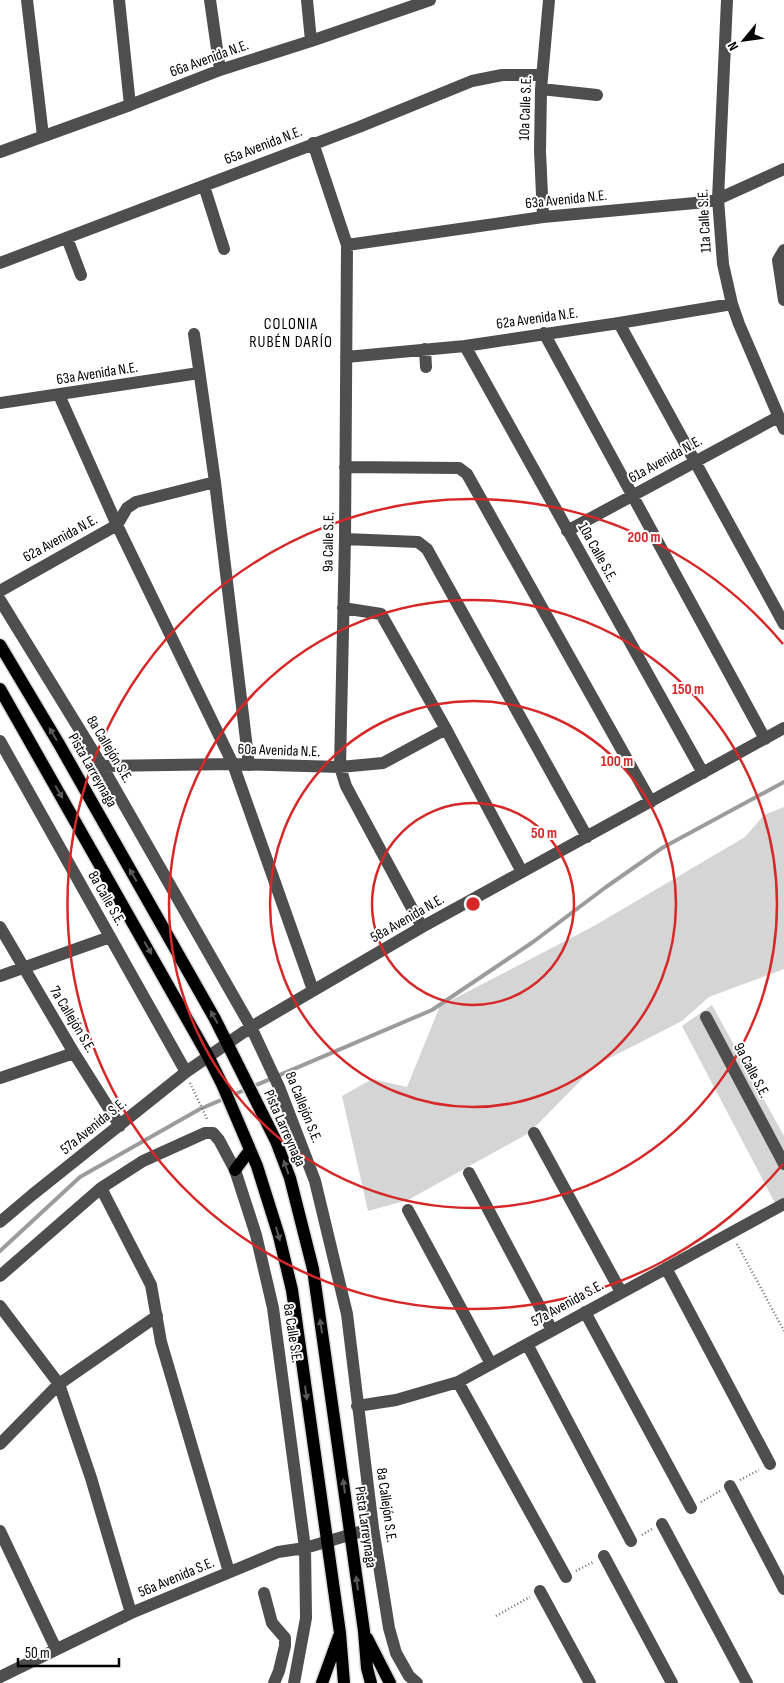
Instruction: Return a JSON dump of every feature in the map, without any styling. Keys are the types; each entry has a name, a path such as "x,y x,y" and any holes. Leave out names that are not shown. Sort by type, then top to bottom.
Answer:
{"main road":[{"name":"Pista Larreynaga","path":"0,644 59,744 228,1043 276,1141 290,1178 313,1270 364,1631 367,1668 371,1683"},
{"path":"0,689 208,1056 257,1166 292,1290 340,1634 344,1683"},
{"path":"235,1170 250,1150"},
{"path":"364,1631 390,1683"},
{"path":"322,1683 340,1634"}],"street":[{"path":"27,0 43,136"},
{"path":"119,0 130,105"},
{"path":"210,0 220,70"},
{"path":"307,0 311,41"},
{"name":"66a Avenida N.E.","path":"0,152 220,70 430,0"},
{"name":"10a Calle S.E.","path":"542,217 540,151 541,75 549,0"},
{"name":"11a Calle S.E.","path":"727,0 718,199 723,264 732,304 784,429"},
{"name":"65a Avenida N.E.","path":"0,262 359,127 472,81 502,75 541,75"},
{"path":"541,89 597,95"},
{"name":"9a Calle S.E.","path":"313,144 347,245 345,539 340,768 346,786 422,927"},
{"name":"63a Avenida N.E.","path":"347,245 542,217 697,203 718,199 784,170"},
{"path":"204,186 224,248"},
{"path":"67,238 82,275"},
{"path":"784,250 778,260 784,300"},
{"name":"62a Avenida N.E.","path":"346,357 466,346 732,304"},
{"path":"619,323 784,624"},
{"path":"544,333 765,739"},
{"path":"194,334 215,482 249,765"},
{"name":"10a Calle S.E.","path":"466,346 703,773"},
{"path":"425,349 426,367"},
{"name":"63a Avenida N.E.","path":"0,404 199,373"},
{"path":"59,395 117,525 233,764 313,990"},
{"name":"61a Avenida N.E.","path":"567,531 778,416"},
{"path":"345,467 459,468 469,476 651,802"},
{"name":"62a Avenida N.E.","path":"0,591 117,525 127,508 136,502 215,482"},
{"path":"345,539 418,542 427,549 587,837"},
{"name":"8a Callejón S.E.","path":"0,600 102,766 251,1027 279,1087 309,1161 318,1190 347,1314 372,1528 389,1628 396,1653 409,1676 416,1683"},
{"path":"343,608 381,614 446,729 522,872"},
{"name":"58a Avenida N.E.","path":"208,1056 251,1027 422,927 784,728"},
{"name":"60a Avenida N.E.","path":"102,766 233,764 340,768 383,763 446,729"},
{"name":"8a Calle S.E.","path":"0,741 186,1072"},
{"name":"7a Callejón S.E.","path":"0,927 74,1053 120,1126"},
{"path":"0,976 110,937"},
{"name":"9a Calle S.E.","path":"706,1018 784,1164"},
{"path":"0,1078 74,1053"},
{"name":"57a Avenida S.E.","path":"2,1215 120,1126 208,1056"},
{"name":"8a Calle S.E.","path":"101,1188 143,1161 205,1133 213,1133 219,1140 235,1170 256,1235 273,1308 305,1548 306,1618 294,1683"},
{"path":"534,1133 621,1292"},
{"path":"469,1173 552,1330"},
{"path":"0,1276 101,1188 151,1285 162,1342 229,1572"},
{"name":"57a Avenida S.E.","path":"357,1406 396,1400 458,1382 784,1204"},
{"path":"408,1210 492,1364"},
{"path":"666,1268 770,1464"},
{"path":"0,1306 59,1384 91,1478 132,1614"},
{"path":"585,1312 691,1508"},
{"path":"3,1435 59,1384 156,1316"},
{"path":"527,1344 631,1541"},
{"path":"458,1382 566,1577"},
{"path":"730,1486 784,1589"},
{"path":"662,1524 747,1683"},
{"name":"56a Avenida S.E.","path":"0,1677 132,1614 278,1552 305,1548 372,1528"},
{"path":"0,1532 56,1649"},
{"path":"604,1556 672,1683"},
{"path":"540,1591 590,1683"},
{"path":"264,1593 272,1622 285,1638 279,1671 274,1683"}],"path":[{"path":"196,1096 207,1119"},
{"path":"731,1233 784,1331"}],"shaded area":[{"path":"784,807 784,969 709,997 682,1021 596,1065 529,1133 408,1200 368,1211 342,1096 372,1079 407,1087 440,1006 594,926 745,837 764,815"},
{"path":"712,1005 784,1136 784,1198 775,1203 682,1026"}],"waterway":[{"path":"0,1251 80,1177 200,1109 432,1010 533,942 662,848 784,782"}],"district":[{"name":"COLONIA RUBÉN DARÍO","path":"291,332"}]}
